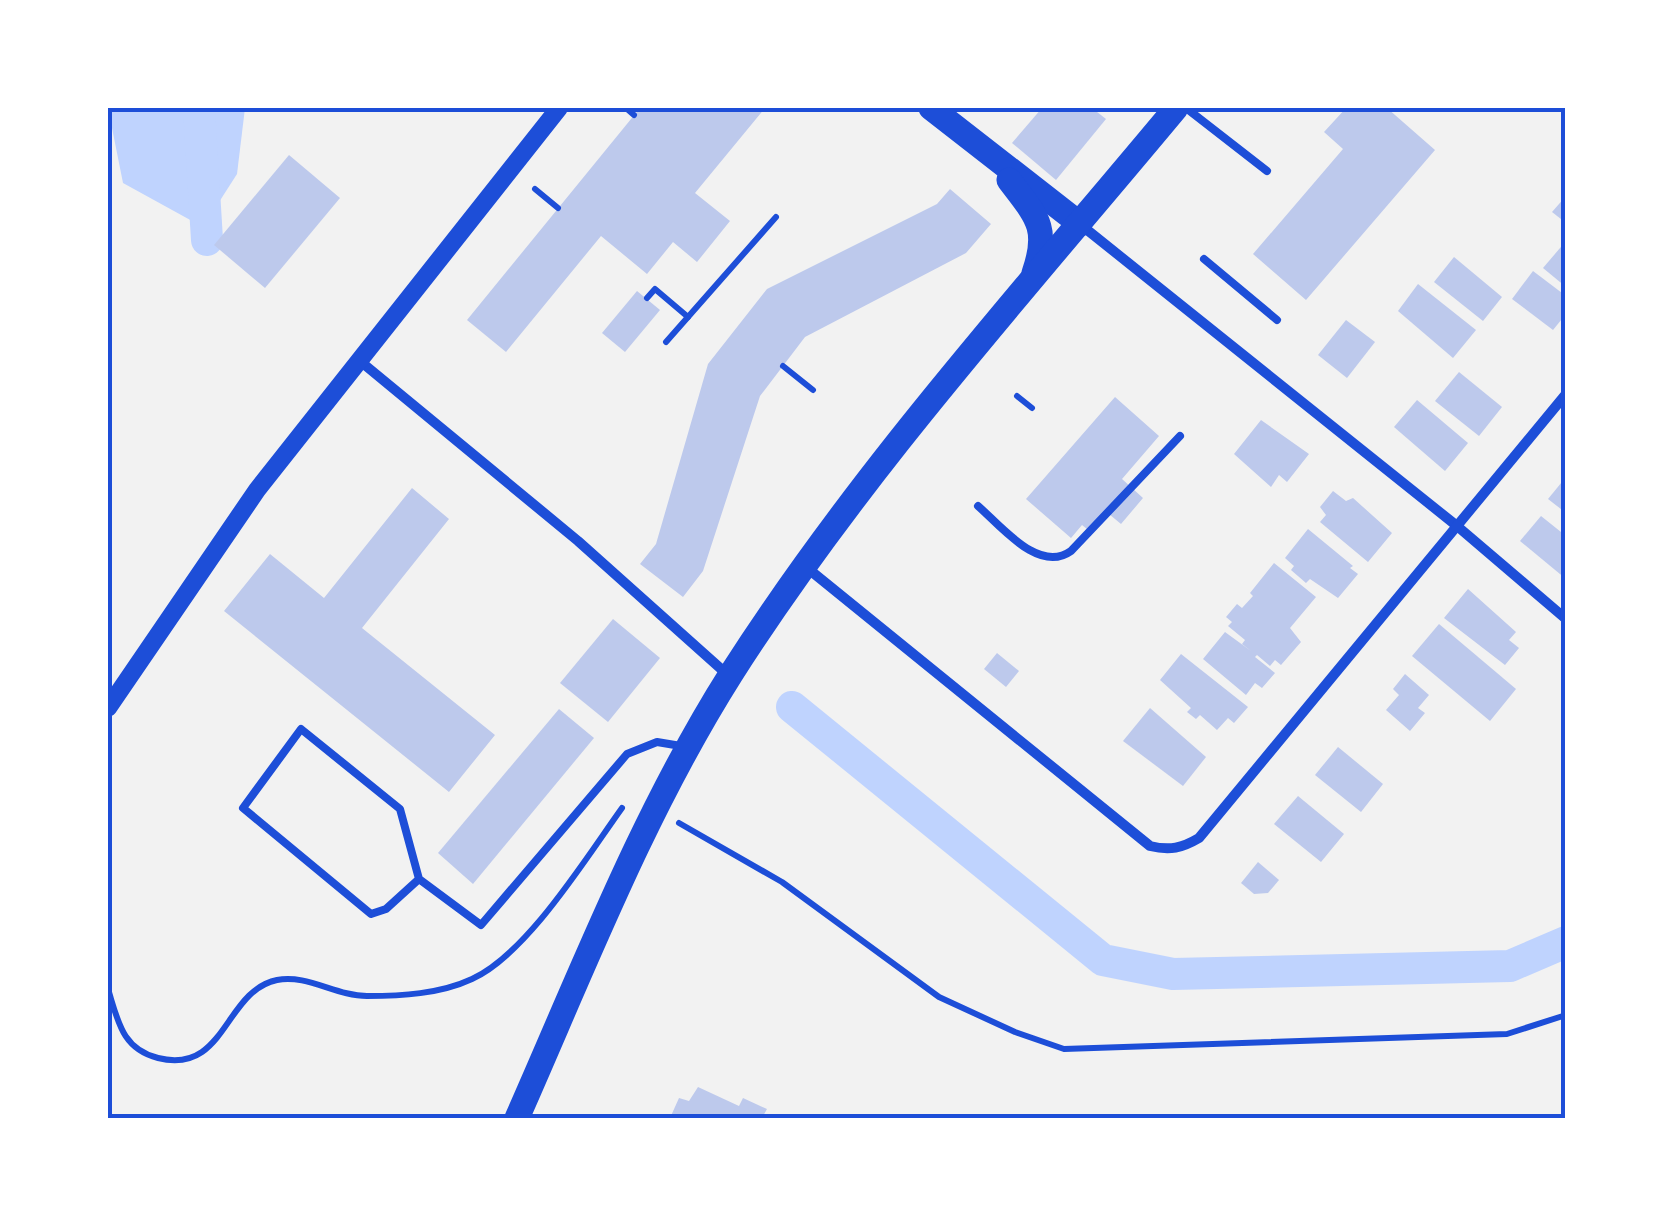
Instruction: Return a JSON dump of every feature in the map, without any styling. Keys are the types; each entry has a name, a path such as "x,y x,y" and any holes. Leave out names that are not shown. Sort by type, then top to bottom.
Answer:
{"main road":[{"path":"930,108 1080,224"},
{"path":"517,1118 629,864 729,677 860,491 1176,108"},
{"path":"989,153 1042,227 1042,249 1031,283"}],"street":[{"path":"108,708 257,490 558,108"},
{"path":"1080,224 1566,618"},
{"path":"360,360 578,542 729,677"},
{"path":"805,566 1150,846 1165,850 1183,848 1200,838 1566,394"}],"lane":[{"path":"1186,108 1266,170"},
{"path":"1204,258 1276,320"},
{"path":"978,506 1040,556 1058,558 1078,544 1180,436"},
{"path":"419,878 386,908 371,914 242,808 300,729 400,808 419,878 481,925 627,754 657,742 689,748"}],"path":[{"path":"626,108 634,114"},
{"path":"536,189 558,208"},
{"path":"666,342 776,217"},
{"path":"646,298 654,289 688,316"},
{"path":"783,366 813,390"},
{"path":"1017,396 1032,408"},
{"path":"108,989 127,1042 147,1055 184,1060 213,1044 260,986 279,980 300,980 362,996 436,990 471,980 492,967 527,934 630,798"},
{"path":"680,824 782,882 938,997 1064,1049 1506,1034 1566,1015"}],"water":[{"path":"108,108 245,108 237,174 203,227 123,183"}],"building":[{"path":"640,108 765,108 695,193 730,221 697,262 673,242 647,274 601,236 506,352 467,320"},
{"path":"1042,108 1092,108 1106,119 1056,180 1012,143"},
{"path":"1346,108 1387,108 1435,150 1306,300 1253,254 1343,149 1324,132"},
{"path":"289,155 340,198 265,288 214,245"},
{"path":"950,189 991,224 966,253 805,337 760,396 703,571 683,597 640,564 656,544 708,364 767,289 937,204"},
{"path":"1566,196 1566,223 1552,212"},
{"path":"1566,241 1566,287 1543,268"},
{"path":"1454,257 1502,297 1483,321 1434,282"},
{"path":"1533,271 1566,296 1566,314 1553,330 1512,299"},
{"path":"1418,284 1476,330 1453,358 1398,311"},
{"path":"637,291 660,310 625,352 602,333"},
{"path":"1346,320 1375,342 1347,378 1318,355"},
{"path":"1459,372 1502,407 1479,436 1435,401"},
{"path":"1115,397 1159,436 1122,479 1143,498 1121,524 1109,514 1092,533 1082,525 1071,538 1026,499"},
{"path":"1417,400 1468,443 1445,471 1394,427"},
{"path":"1261,420 1309,454 1287,482 1279,475 1271,487 1234,454"},
{"path":"1566,477 1566,513 1548,499"},
{"path":"412,488 449,519 362,628 495,735 449,792 224,611 270,554 324,598"},
{"path":"1333,491 1346,501 1353,498 1392,533 1368,562 1320,522 1326,515 1320,507"},
{"path":"1541,516 1566,536 1566,579 1520,541"},
{"path":"1308,529 1358,574 1338,598 1310,579 1306,583 1291,570 1294,566 1285,558"},
{"path":"1274,563 1316,597 1290,628 1301,642 1281,665 1275,660 1270,666 1255,657 1275,673 1262,688 1255,683 1246,695 1203,659 1225,632 1251,651 1242,644 1245,640 1228,626 1232,622 1226,617 1237,604 1242,608 1253,596 1250,593"},
{"path":"1468,589 1516,632 1509,640 1519,648 1505,665 1444,618"},
{"path":"613,619 660,658 608,722 560,683"},
{"path":"1439,624 1516,689 1490,721 1412,656"},
{"path":"997,653 1019,671 1006,687 984,669"},
{"path":"1181,654 1248,707 1234,723 1228,718 1217,730 1200,715 1196,719 1187,712 1191,708 1160,680"},
{"path":"1405,674 1429,695 1418,708 1425,713 1410,731 1386,710 1399,695 1393,689"},
{"path":"1150,708 1206,757 1183,786 1123,741"},
{"path":"559,709 594,738 473,884 438,853"},
{"path":"1338,747 1383,784 1361,812 1315,775"},
{"path":"1298,796 1344,834 1321,862 1274,824"},
{"path":"1258,862 1279,880 1268,893 1254,894 1241,883"},
{"path":"698,1087 739,1106 743,1098 767,1109 762,1118 670,1118 679,1098 689,1101"}],"waterway":[{"path":"199,108 207,240"},
{"path":"792,707 1103,960 1173,974 1510,966 1566,942"}]}
